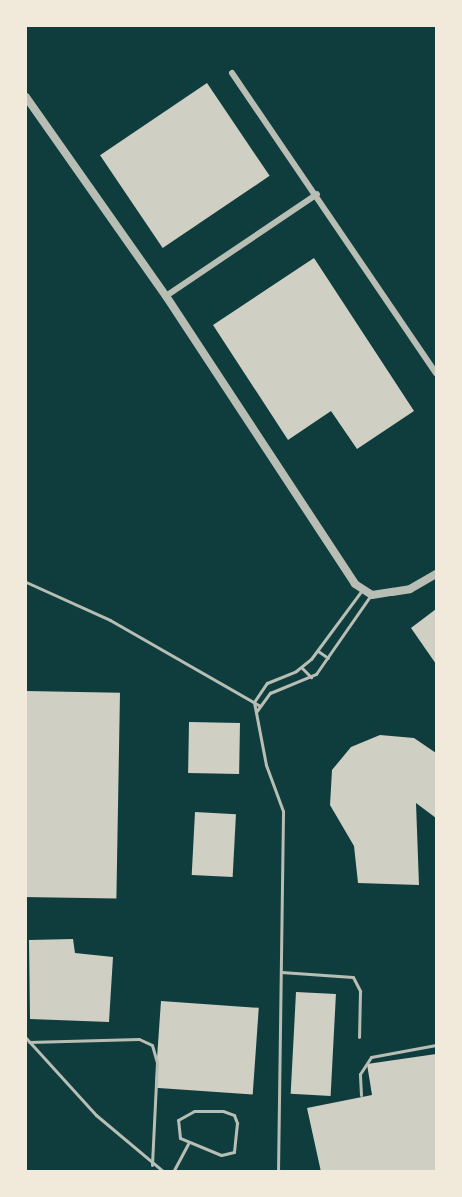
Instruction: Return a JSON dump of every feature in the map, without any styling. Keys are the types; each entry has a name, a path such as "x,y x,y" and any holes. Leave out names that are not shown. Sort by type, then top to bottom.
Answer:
{"street":[{"path":"232,73 317,194 436,373"},
{"path":"26,97 165,296 362,590 372,595 410,589 436,574"},
{"path":"165,296 317,194"}],"lane":[{"path":"26,582 110,620 260,706"},
{"path":"278,1172 283,811 266,765 254,702 267,683 302,668 318,651 362,590"},
{"path":"255,714 270,693 312,678 372,595"},
{"path":"318,651 328,658"},
{"path":"302,668 312,678"},
{"path":"281,972 345,973 353,977 360,991 359,1037"},
{"path":"26,1038 96,1115 152,1165 164,1172"},
{"path":"29,1042 139,1039 152,1045 157,1062 152,1165"},
{"path":"361,1095 360,1074 371,1058 436,1045"},
{"path":"223,1111 236,1119 237,1147 231,1154 221,1155 188,1144 176,1129 184,1113 223,1111"},
{"path":"172,1172 188,1144"}],"building":[{"path":"207,83 270,176 163,248 100,155"},
{"path":"314,258 414,411 357,449 331,411 288,440 213,325"},
{"path":"436,609 436,664 411,628"},
{"path":"26,691 120,693 116,899 26,897"},
{"path":"189,722 240,723 239,774 188,773"},
{"path":"380,735 414,738 436,753 436,818 416,803 419,885 358,883 354,846 330,805 332,770 351,747"},
{"path":"195,812 236,814 233,877 192,875"},
{"path":"73,939 75,953 113,957 109,1022 30,1019 29,940"},
{"path":"296,992 336,994 331,1096 291,1094"},
{"path":"161,1001 259,1008 253,1095 155,1088"},
{"path":"436,1054 436,1172 321,1172 307,1108 372,1095 367,1064"}]}
